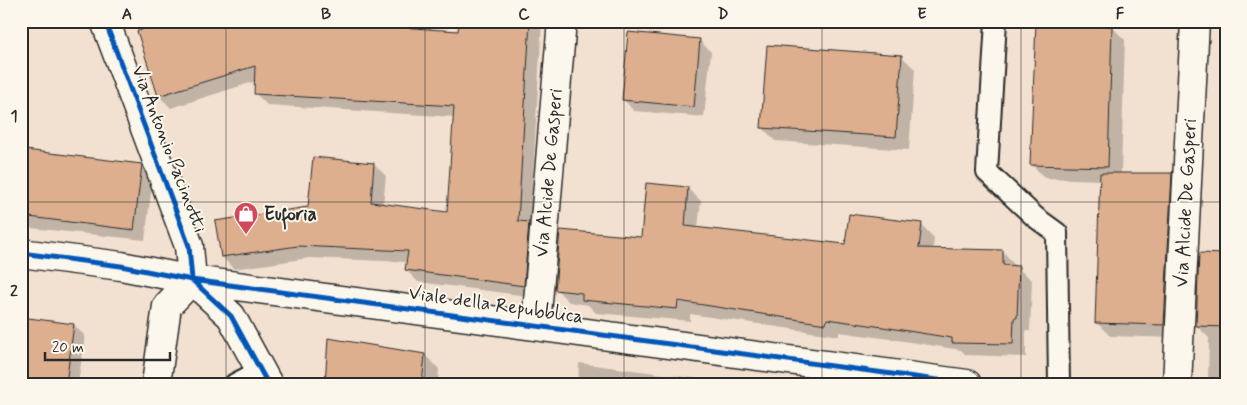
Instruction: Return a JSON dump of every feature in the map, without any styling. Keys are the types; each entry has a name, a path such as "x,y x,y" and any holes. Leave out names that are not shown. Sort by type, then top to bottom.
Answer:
{"street":[{"name":"Via Antonio Pacinotti","path":"105,21 190,246 192,280"},
{"name":"Via Alcide De Gasperi","path":"536,325 562,21"},
{"name":"Via Alcide De Gasperi","path":"1177,384 1195,21"},
{"name":"Viale della Repubblica","path":"21,253 121,266 192,280 967,384"},
{"path":"156,384 167,306 192,280 231,316 264,377"}],"lane":[{"path":"996,21 987,172 1035,217 1057,233 1058,384"},
{"path":"235,384 264,377"}],"building":[{"path":"142,21 307,21 458,31 459,21 530,21 518,221 529,222 524,286 405,270 408,251 298,246 221,257 215,221 308,207 313,157 374,163 371,202 447,212 454,106 254,94 255,66 158,96 137,31 142,30"},
{"path":"1036,23 1112,26 1108,167 1030,165"},
{"path":"628,32 700,39 694,107 622,100"},
{"path":"767,45 902,55 896,137 761,128"},
{"path":"25,150 142,164 134,230 21,216 21,181"},
{"path":"1100,173 1172,173 1164,325 1095,323"},
{"path":"646,183 688,187 685,226 845,244 849,214 922,223 919,248 1003,250 1003,265 1019,266 1017,318 1014,318 1013,344 952,343 952,338 883,327 827,319 826,324 678,301 677,309 582,300 582,293 555,290 560,230 641,237"},
{"path":"1199,253 1226,254 1226,327 1196,326"},
{"path":"21,317 74,324 66,384 21,384"},
{"path":"328,338 425,354 422,384 325,384"}],"cycle path":[{"path":"105,21 189,246 192,280 231,316 268,384"},
{"path":"21,253 121,266 192,280 967,384"}],"place":[{"name":"Euforia","path":"246,235"}]}
